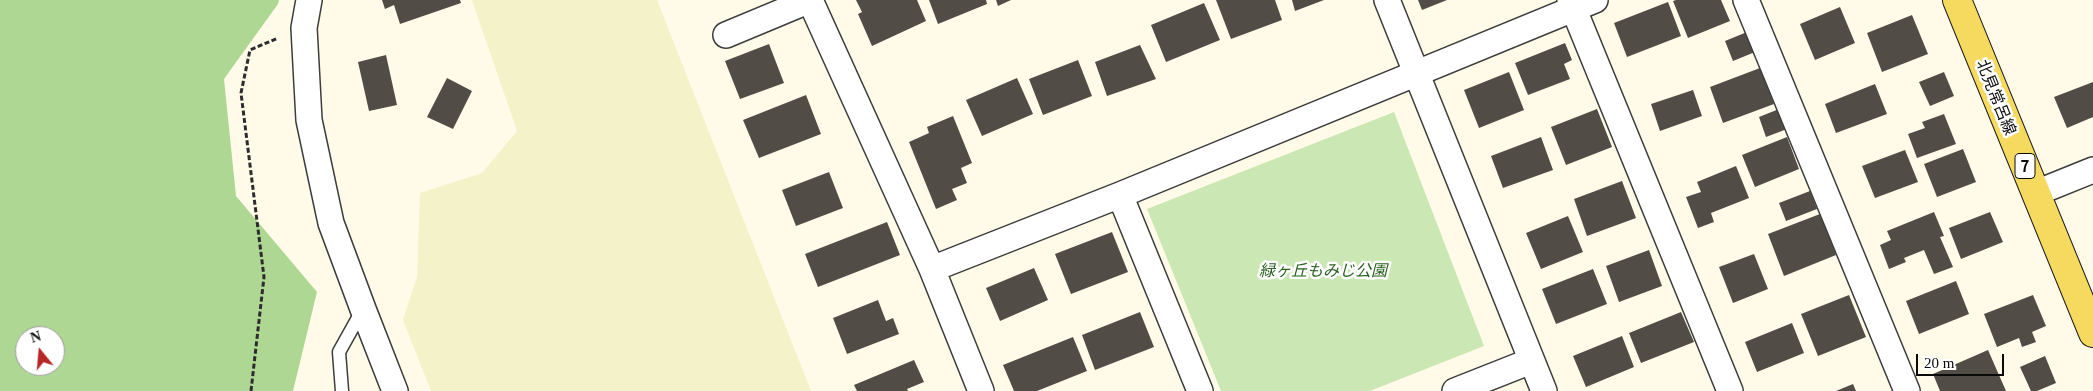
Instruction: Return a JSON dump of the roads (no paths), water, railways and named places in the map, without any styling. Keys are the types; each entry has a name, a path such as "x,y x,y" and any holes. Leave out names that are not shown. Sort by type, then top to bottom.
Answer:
{"main road":[{"name":"北見常呂線","path":"1958,0 2093,333"}],"street":[{"path":"308,0 304,28 308,120 332,223 362,309 396,391"},
{"path":"726,35 810,0 932,269 982,391"},
{"path":"1387,0 1544,391"},
{"path":"1746,0 1907,391"},
{"path":"932,269 1418,74 1579,3 1730,391"},
{"path":"2036,193 2093,170"},
{"path":"1120,195 1200,391"},
{"path":"1455,391 1531,361"}],"lane":[{"path":"342,391 339,352 362,309"}],"park label":[{"name":"緑ヶ丘もみじ公園","path":"1323,270"}]}
